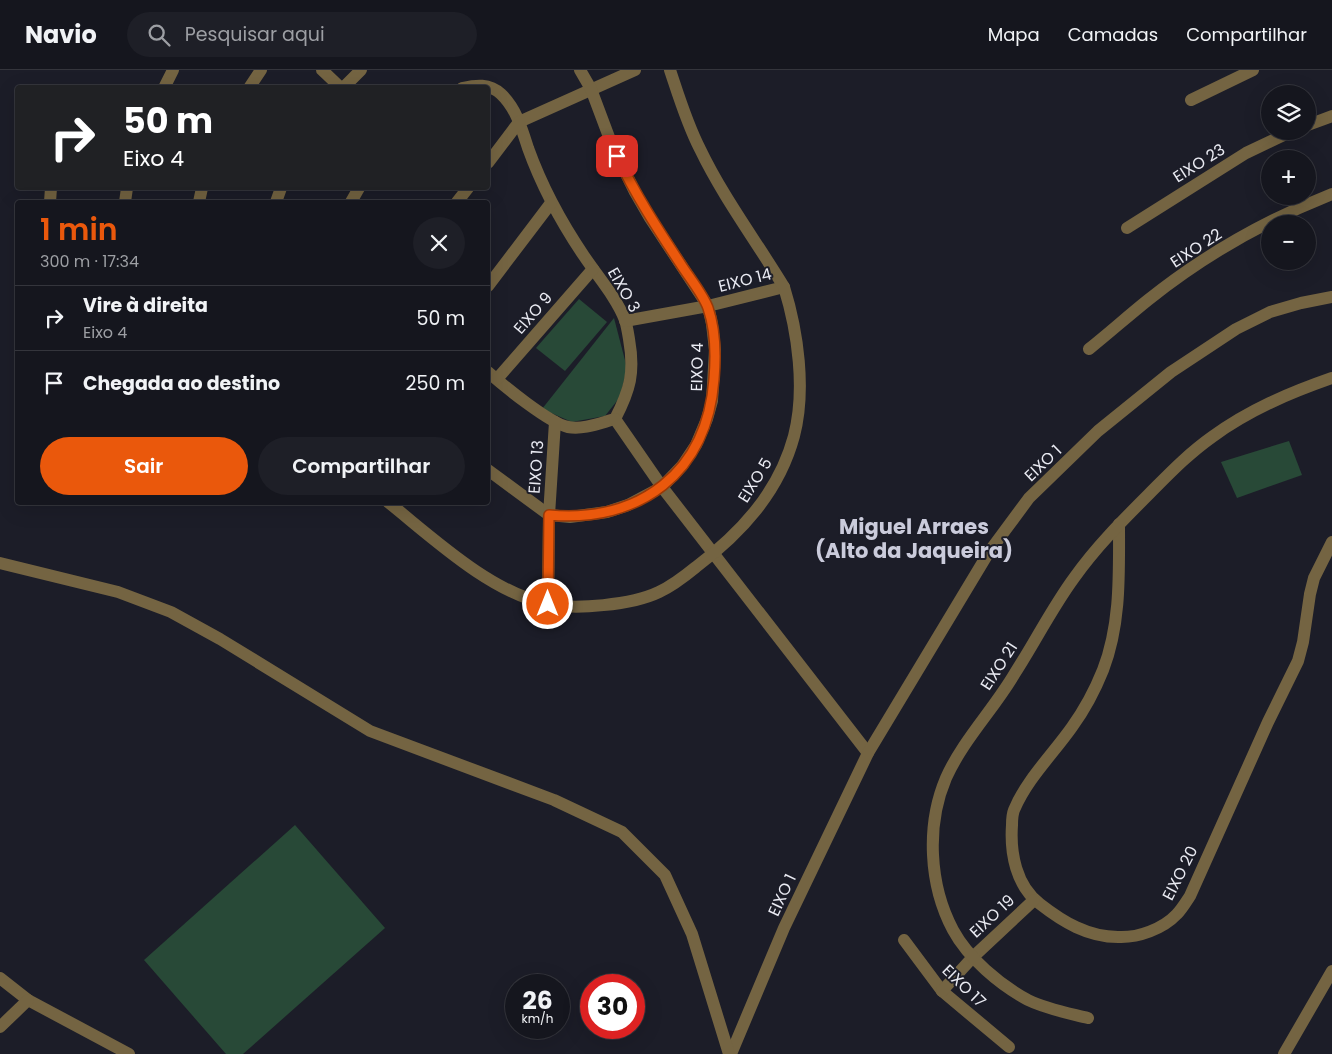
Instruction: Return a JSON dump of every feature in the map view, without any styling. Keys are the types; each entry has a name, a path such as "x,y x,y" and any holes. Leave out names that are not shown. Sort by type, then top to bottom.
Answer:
{"street":[{"path":"166,85 173,70"},
{"path":"251,85 261,70"},
{"path":"322,70 339,85"},
{"path":"345,85 361,70"},
{"name":"EIXO 4","path":"549,515 570,517 607,512 628,505 662,487 682,466 696,445 708,419 712,401 715,350 708,306 635,192 612,145 591,89 580,70"},
{"path":"490,160 519,122 634,70"},
{"name":"EIXO 5","path":"392,505 472,568 489,578 530,599 548,604 586,606 608,604 658,593 714,554 750,518 769,494 780,475 794,435 798,410 796,334 790,307 784,287 700,150 688,124 670,70"},
{"path":"1191,100 1252,70"},
{"name":"EIXO 3","path":"490,86 500,93 508,102 519,122 551,203 625,321 632,370 629,386 614,420"},
{"path":"1316,122 1332,116"},
{"name":"EIXO 23","path":"1126,228 1246,152 1272,140"},
{"path":"459,200 466,190"},
{"name":"EIXO 22","path":"1089,349 1149,299 1220,250 1257,228 1332,194"},
{"path":"490,283 551,203"},
{"name":"EIXO 9","path":"492,375 593,269"},
{"name":"EIXO 14","path":"625,321 708,306 784,287"},
{"name":"EIXO 1","path":"730,1054 784,928 868,753 989,552 1029,498 1098,431 1171,372 1211,345 1236,329 1270,312 1332,297"},
{"path":"492,375 555,422 581,428 614,420 662,487 868,753"},
{"name":"EIXO 21","path":"1088,1018 1046,1007 1027,999 988,972 973,957 953,930 944,911 939,891 933,848 936,806 954,762 1011,680 1073,579 1119,524 1185,458 1212,437 1254,409 1332,378"},
{"name":"EIXO 13","path":"548,604 549,515 555,422"},
{"path":"490,471 549,515"},
{"name":"EIXO 20","path":"1119,524 1116,622 1103,669 1093,692 1072,727 1022,794 1013,812 1011,838 1017,871 1023,885 1034,900 1056,917 1076,928 1093,934 1118,937 1135,936 1164,924 1176,915 1190,896 1268,722 1298,661 1314,578 1332,542"},
{"path":"0,563 118,592 171,612 220,639 370,731 554,800 622,832 665,875 692,934 730,1054"},
{"name":"EIXO 19","path":"942,991 973,957 1034,900"},
{"name":"EIXO 17","path":"904,940 942,991 1009,1047"},
{"path":"1284,1054 1332,971"},
{"path":"0,978 28,1000 129,1054"},
{"path":"0,1027 28,1000"}],"green space":[{"path":"579,299 607,322 565,371 536,348"},
{"path":"614,318 627,368 620,397 605,416 572,422 542,409"},
{"path":"1289,441 1302,475 1237,498 1221,462"},
{"path":"295,825 385,928 243,1054 226,1054 144,960"}],"district":[{"name":"Miguel Arraes (Alto da Jaqueira)","path":"914,538"}],"route":[{"path":"548,604 549,515 570,517 607,512 628,505 662,487 682,466 696,445 708,419 712,401 715,350 708,306 650,218 617,156"}]}
